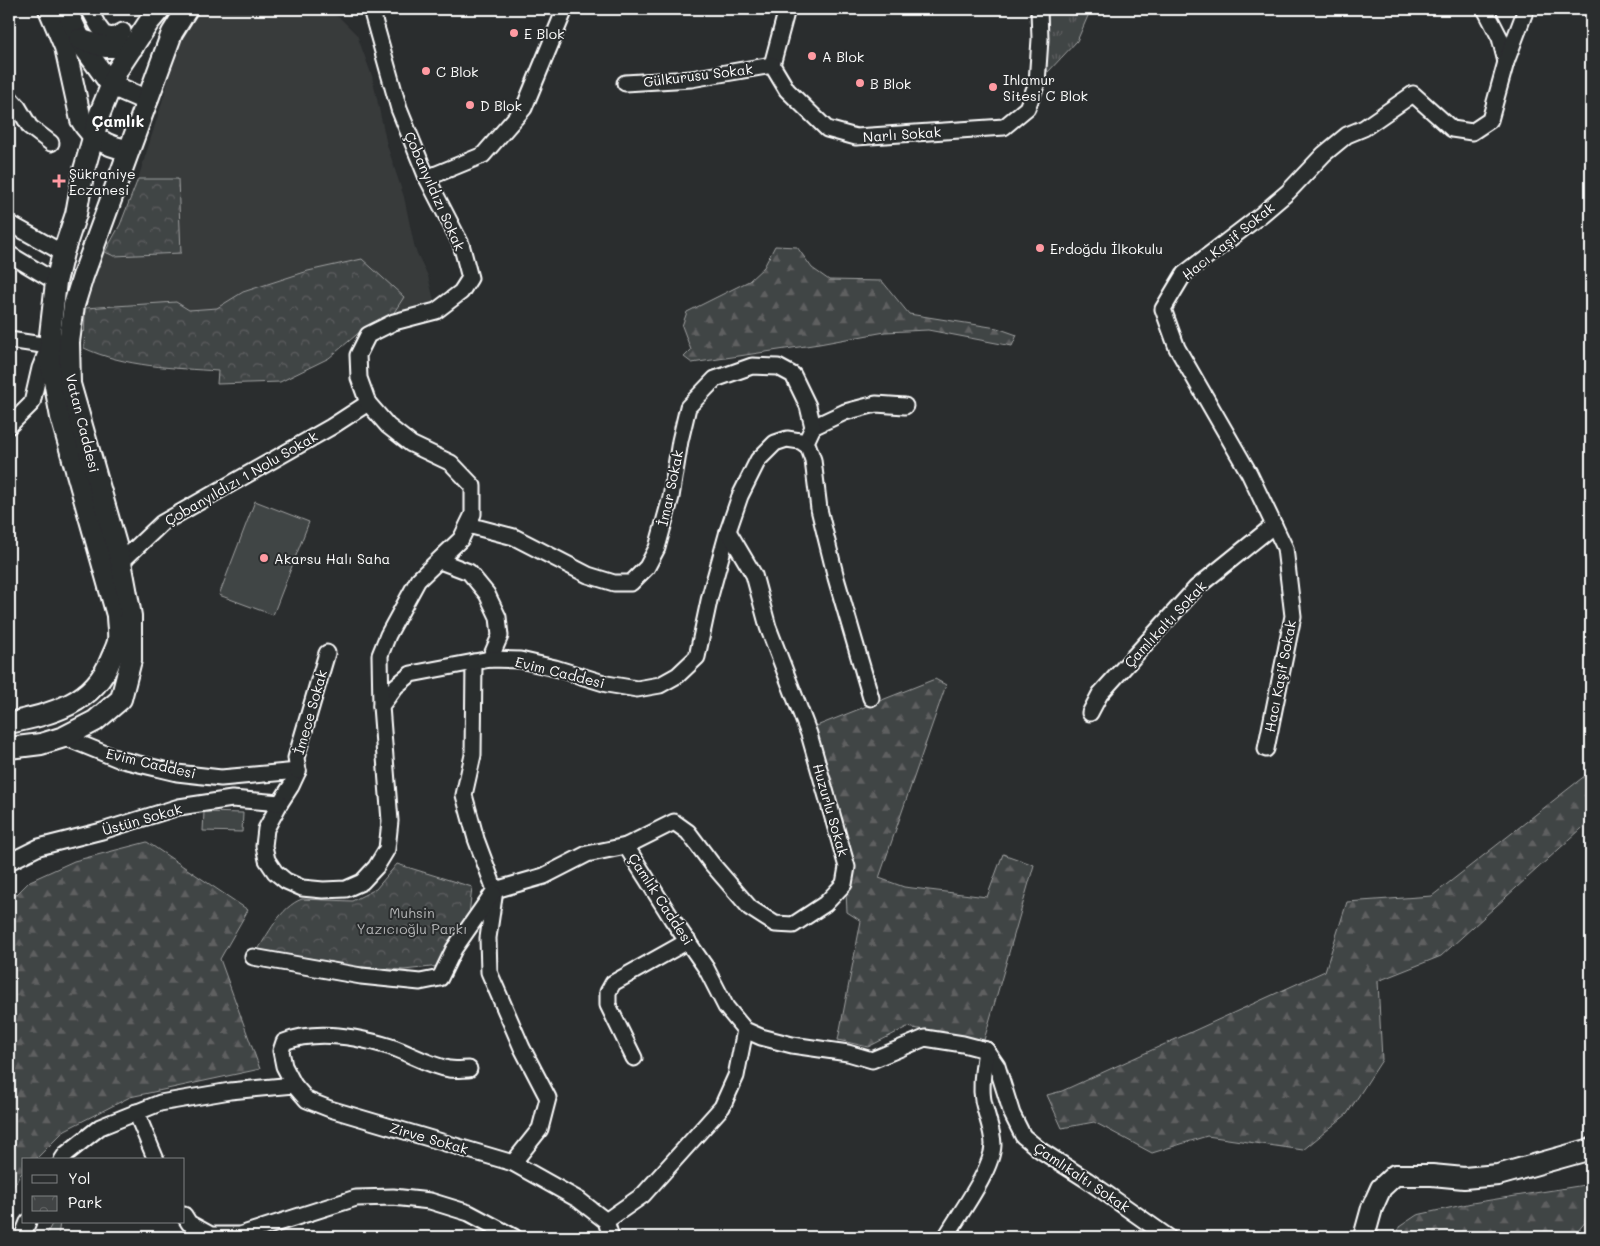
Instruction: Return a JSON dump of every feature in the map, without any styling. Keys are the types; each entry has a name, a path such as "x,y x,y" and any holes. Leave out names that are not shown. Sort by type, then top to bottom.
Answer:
{"street":[{"path":"49,9 65,47 81,120 103,143 128,150"},
{"path":"66,9 84,49 111,85 147,102"},
{"path":"89,9 104,34 128,39"},
{"name":"Vatan Caddesi","path":"9,723 44,716 74,702 96,686 108,667 118,642 117,614 61,417 49,346 56,282 76,214 84,170 100,113 128,39 160,9"},
{"name":"Vatan Caddesi","path":"9,748 40,744 64,737 95,722 121,699 131,660 131,616 121,562 70,384 69,349 74,305 83,276 172,33 187,9"},
{"name":"Çobanyıldızı Sokak","path":"371,9 399,110 427,178 461,244 470,278 461,292 436,311 394,322 368,335 358,355 359,378 368,403 388,426 411,444 451,463 473,486 473,514 461,539 418,580 388,634 380,655 381,706"},
{"path":"427,178 483,155 524,108 565,9"},
{"name":"Gülkurusu Sokak","path":"625,84 691,79 772,65 787,9"},
{"name":"Narlı Sokak","path":"772,65 787,90 827,129 856,137 1004,127 1027,108 1037,83 1040,9"},
{"path":"1485,9 1500,38 1506,62"},
{"name":"Hacı Kaşif Sokak","path":"1266,749 1293,616 1285,548 1249,473 1177,348 1163,309 1184,274 1288,192 1324,154 1347,135 1364,128 1414,94 1452,129 1472,132 1490,120 1506,62 1526,9"},
{"path":"79,39 105,47 128,39"},
{"path":"9,97 18,107 30,127 51,143"},
{"path":"9,223 63,253"},
{"path":"9,254 56,282"},
{"path":"9,340 49,346 40,368 32,403 9,426"},
{"name":"İmar Sokak","path":"468,526 514,537 588,575 614,583 630,582 646,567 657,548 671,497 688,406 715,379 752,366 778,367 793,375 808,406 814,426"},
{"name":"Çobanyıldızı 1 Nolu Sokak","path":"121,562 162,523 368,403"},
{"path":"872,698 836,578 819,509 813,460 808,446 805,444 814,426 845,412 876,404 904,406"},
{"name":"Evim Caddesi","path":"381,706 396,686 411,674 490,659 520,660 563,670 607,684 637,689 660,685 678,676 697,657 710,596 728,530 740,496 758,460 775,443 787,439 800,441 805,444"},
{"name":"Çamlıkaltı Sokak","path":"1090,713 1100,694 1196,588 1274,525"},
{"name":"Huzurlu Sokak","path":"626,846 674,822 688,832 712,864 750,908 775,924 793,925 825,904 844,884 847,867 809,734 768,627 754,575 728,530"},
{"path":"440,561 469,572 488,594 498,617 500,636 490,659"},
{"name":"İmece Sokak","path":"298,771 296,758 327,653"},
{"path":"474,662 473,755 464,795 476,839 495,890 488,938 489,972 522,1048 548,1098 540,1129 513,1163"},
{"path":"298,771 266,829 264,846 267,860 275,872 286,881 302,888 323,890 346,888 362,882 376,867 387,849 390,821 381,706"},
{"name":"Evim Caddesi","path":"64,737 118,758 177,773 221,778 298,771"},
{"name":"Üstün Sokak","path":"9,862 39,847 102,831 179,807 232,799 280,803"},
{"name":"Çamlık Caddesi","path":"495,890 544,876 587,854 626,846 706,968 726,1007 745,1030 768,1039 848,1053 872,1060 926,1038 986,1050"},
{"path":"252,957 361,976 420,982 440,978 454,949 495,890"},
{"path":"634,1058 608,1005 608,992 613,983 688,941"},
{"path":"611,1237 606,1221 643,1195 722,1107 736,1076 745,1030"},
{"name":"Zirve Sokak","path":"469,1069 450,1069 426,1062 392,1048 356,1039 320,1035 293,1038 284,1042 281,1050 284,1066 294,1085 307,1100 330,1109 513,1163 579,1200 606,1221"},
{"path":"946,1237 979,1183 991,1159 993,1144 983,1098 982,1078 986,1050"},
{"name":"Çamlıkaltı Sokak","path":"986,1050 997,1066 1012,1114 1023,1136 1040,1150 1087,1180 1168,1237"},
{"path":"63,1158 100,1127 160,1103 230,1092 294,1085"},
{"path":"136,1112 155,1158"},
{"path":"1364,1237 1372,1208 1381,1188 1394,1174 1464,1178 1498,1175 1591,1149"},
{"path":"185,1217 189,1223 210,1235 240,1235 356,1198 393,1197 430,1200 469,1213 514,1237"},
{"path":"22,1237 27,1224"}],"shaded area":[{"path":"198,9 322,9 340,18 357,35 372,76 387,145 404,197 415,249 428,276 435,304 391,317 362,330 329,358 280,382 217,384 218,371 160,367 99,355 84,348 85,308 96,269 120,225 138,179 180,39"}],"green space":[{"path":"1043,9 1091,9 1077,41 1048,72 1045,64"},
{"path":"138,179 178,179 181,253 114,256 105,252 120,225"},
{"path":"775,246 797,247 812,268 829,280 882,281 909,314 997,328 1017,335 1012,346 928,330 885,332 692,363 684,357 691,350 682,326 687,312 749,281 764,267"},
{"path":"362,259 404,297 391,317 362,330 329,358 280,382 217,384 218,371 150,366 116,359 84,348 85,308 176,302 189,310 217,308 243,292 308,271"},
{"name":"Akarsu Halı Saha","path":"255,501 309,522 273,615 219,595"},
{"path":"935,679 946,685 879,878 904,887 987,897 1003,854 1034,865 984,1040 907,1027 868,1047 838,1040 861,921 847,912 846,892 814,727"},
{"path":"1591,771 1591,820 1441,956 1378,981 1382,1060 1347,1114 1303,1150 1207,1136 1152,1153 1094,1122 1062,1128 1047,1095 1062,1091 1325,971 1347,902 1432,896"},
{"path":"204,812 243,813 242,832 203,831"},
{"path":"147,842 248,910 220,959 260,1069 130,1097 65,1130 37,1158 22,1158 22,1173 9,1195 9,902 30,881 74,861"},
{"name":"Muhsin Yazıcıoğlu Parkı","path":"397,864 472,887 469,915 440,966 404,970 321,964 255,954 275,922 294,903 302,899 352,901 376,889"},
{"path":"1591,1184 1591,1215 1573,1237 1398,1237 1399,1227 1417,1215 1472,1203"},
{"path":"52,1224 60,1224 58,1237 45,1237"}],"place":[{"name":"E Blok","path":"514,33"},
{"name":"A Blok","path":"812,56"},
{"name":"C Blok","path":"426,71"},
{"name":"B Blok","path":"860,83"},
{"name":"Ihlamur Sitesi C Blok","path":"993,87"},
{"name":"D Blok","path":"470,105"},
{"name":"Şükraniye Eczanesi","path":"59,181"},
{"name":"Erdoğdu İlkokulu","path":"1040,248"},
{"name":"Akarsu Halı Saha","path":"264,558"}],"district":[{"name":"Çamlık","path":"118,120"}]}
